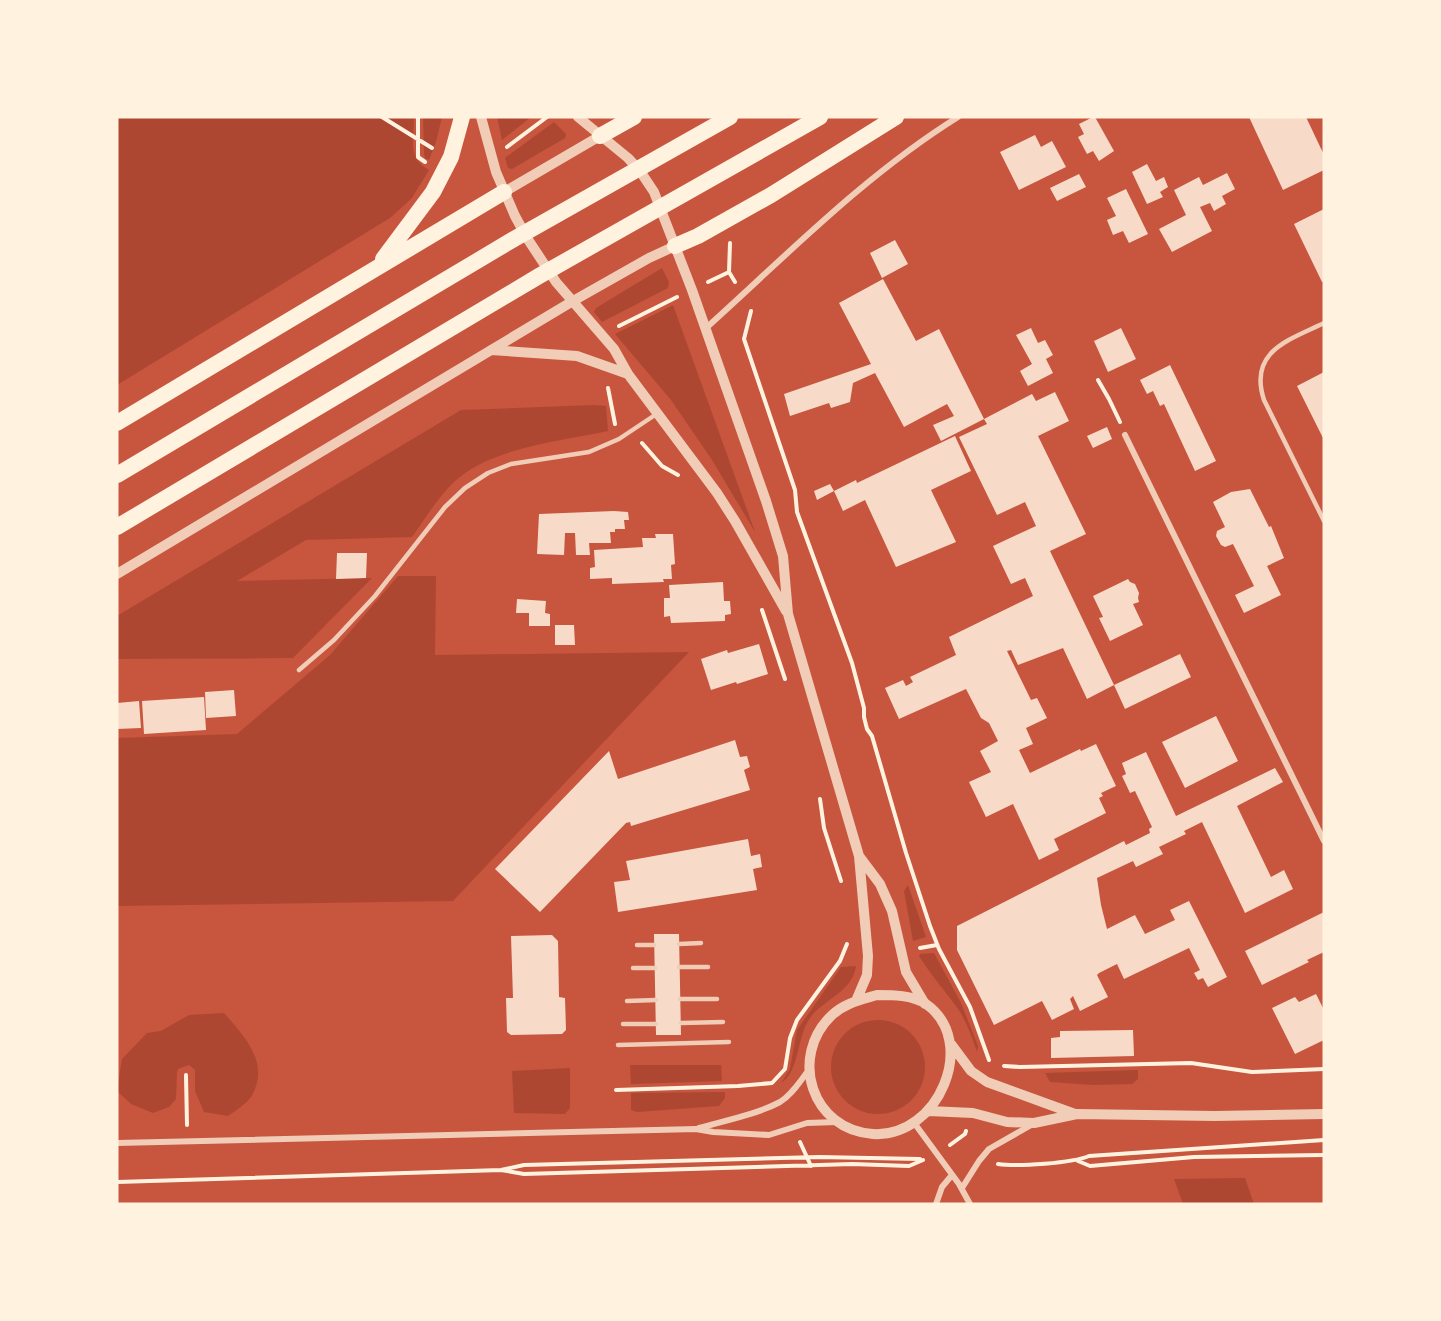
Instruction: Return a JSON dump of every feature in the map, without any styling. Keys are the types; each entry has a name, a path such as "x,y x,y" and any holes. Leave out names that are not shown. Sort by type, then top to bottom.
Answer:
{"highway":[{"path":"379,265 433,192 451,157 462,117"},
{"path":"600,136 634,117"},
{"path":"117,475 424,292 730,117"},
{"path":"117,526 444,331 820,117"},
{"path":"675,246 698,236 771,195 896,117"},
{"path":"117,423 504,192"}],"street":[{"path":"481,117 490,153 504,192 515,216 541,260 614,350 628,374 726,507 788,614"},
{"path":"578,117 628,158 648,182 656,197 706,327 766,501 783,556 788,614 859,856 868,956 867,975 856,1001"},
{"path":"706,327 891,164 958,117"},
{"path":"504,192 600,136"},
{"path":"117,574 573,301 641,262 675,246"},
{"path":"490,350 577,356 628,374"},
{"path":"1125,435 1324,841"},
{"path":"859,856 880,884 892,911 906,972 925,1004 941,1020 951,1044 971,1071 987,1082 1076,1114"},
{"path":"925,1004 899,995 877,995 846,1005 832,1015 820,1029 812,1046 809,1070 811,1084 822,1106 838,1122 857,1131 872,1134 888,1134 915,1124 929,1111 938,1098 947,1074 951,1044"},
{"path":"696,1129 781,1102 792,1093 809,1070"},
{"path":"929,1111 973,1113 1008,1122 1034,1123 1076,1114 1215,1116 1324,1114"},
{"path":"117,1143 696,1129 769,1135 807,1123 838,1122"},
{"path":"962,1188 989,1149 1034,1123"},
{"path":"915,1124 962,1188 970,1204"},
{"path":"936,1204 942,1187 952,1174"}],"lane":[{"path":"1324,323 1276,347 1264,362 1260,381 1264,400 1324,521"},
{"path":"299,670 334,640 375,596 445,507 465,488 488,473 511,464 589,452 624,436 658,414"},
{"path":"679,944 701,943"},
{"path":"637,945 654,945"},
{"path":"680,967 708,967"},
{"path":"633,969 655,968"},
{"path":"680,999 717,999"},
{"path":"627,1001 656,1000"},
{"path":"681,1023 723,1022"},
{"path":"623,1024 656,1024"},
{"path":"618,1045 729,1042"}],"path":[{"path":"382,117 438,152"},
{"path":"418,117 418,157 430,166"},
{"path":"1098,380 1125,435"},
{"path":"608,387 613,421 624,436 632,445 641,442 662,466 679,475 685,482"},
{"path":"761,608 787,686"},
{"path":"820,796 824,828 841,883"},
{"path":"906,853 938,945 970,1006 988,1058 994,1064"},
{"path":"616,1090 772,1083 785,1069 790,1038 797,1020 840,961 849,939"},
{"path":"915,949 938,945"},
{"path":"1001,1065 1020,1067 1191,1062 1252,1072 1324,1069"},
{"path":"186,1075 187,1113"},
{"path":"797,1136 811,1166"},
{"path":"993,1163 1004,1165 1078,1161 1089,1156 1324,1140"},
{"path":"1078,1161 1090,1166 1194,1157 1324,1155"},
{"path":"117,1182 501,1170 524,1165 807,1158 924,1160 909,1166 811,1166 524,1174 501,1170"}],"shaded area":[{"path":"117,117 414,117 413,148 417,160 429,170 412,198 390,218 117,385"},
{"path":"423,117 442,117 429,160 425,158 424,153"},
{"path":"497,117 531,117 502,140"},
{"path":"554,122 566,134 565,138 512,169 508,168 505,158"},
{"path":"662,268 669,282 668,288 602,322 594,312 596,308"},
{"path":"673,305 755,532 712,460 671,400 615,334"},
{"path":"606,406 608,431 526,448 486,461 469,470 443,494 412,537 306,540 237,581 372,578 293,658 117,659 117,616 461,410"},
{"path":"398,576 436,576 435,655 689,652 453,901 117,906 117,738 237,734 330,655"},
{"path":"908,885 926,937 913,941 904,891"},
{"path":"934,953 961,1003 978,1046 977,1052 961,1014 919,956"},
{"path":"856,966 849,983 820,1007 808,1021 795,1063 787,1078 781,1083 790,1069 797,1030 841,967"},
{"path":"224,1013 247,1041 257,1062 256,1085 251,1097 237,1110 228,1116 204,1112 195,1091 195,1070 189,1065 178,1069 176,1099 169,1107 153,1113 131,1104 117,1091 122,1059 147,1033 161,1031 189,1015"},
{"path":"878,1020 896,1024 911,1034 921,1049 925,1067 921,1085 911,1100 896,1110 878,1114 860,1110 845,1100 835,1085 831,1067 835,1049 845,1034 860,1024"},
{"path":"630,1065 721,1065 722,1081 631,1084"},
{"path":"570,1068 570,1108 565,1114 514,1113 512,1071"},
{"path":"1138,1070 1138,1079 1132,1084 1093,1085 1050,1082 1045,1073"},
{"path":"725,1092 725,1098 719,1106 637,1112 631,1110 631,1093"},
{"path":"1245,1178 1254,1204 1183,1204 1174,1179"}],"building":[{"path":"1093,117 1114,151 1099,161 1093,151 1087,154 1078,137 1084,134 1079,124"},
{"path":"1249,117 1306,117 1324,155 1324,170 1283,190"},
{"path":"1035,135 1041,147 1052,141 1066,167 1019,190 1000,152"},
{"path":"1147,164 1156,181 1164,177 1168,187 1160,192 1163,197 1147,204 1132,172"},
{"path":"1227,173 1235,189 1222,196 1226,204 1214,211 1210,203 1200,207 1212,231 1172,252 1159,229 1186,215 1174,190 1199,177 1203,185"},
{"path":"1079,174 1086,187 1057,201 1050,188"},
{"path":"1126,189 1148,234 1129,243 1123,231 1113,235 1107,220 1116,216 1107,198"},
{"path":"1324,209 1324,281 1322,282 1294,224"},
{"path":"895,240 908,264 882,278 870,253"},
{"path":"883,279 916,341 939,329 984,419 941,441 933,425 954,416 947,404 904,427 875,373 853,383 850,402 831,408 829,403 790,416 784,394 871,364 839,303"},
{"path":"1031,328 1038,343 1045,340 1053,355 1046,359 1053,373 1028,386 1020,371 1032,364 1016,335"},
{"path":"1121,328 1136,359 1108,372 1094,341"},
{"path":"1170,365 1216,461 1195,471 1164,404 1160,406 1153,391 1147,394 1140,380"},
{"path":"1324,372 1324,440 1297,386"},
{"path":"1055,392 1069,421 1038,436 1086,534 1050,551 1114,685 1087,699 1063,648 1018,665 1011,650 1007,651 1031,700 1037,698 1047,718 1026,728 1033,744 1019,750 1030,773 1080,749 1081,751 1096,744 1116,786 1101,793 1103,796 1099,798 1106,813 1054,839 1059,850 1039,860 1013,804 986,817 969,782 991,772 980,751 998,741 989,723 981,718 966,689 899,719 885,688 903,680 906,686 913,682 910,677 956,655 949,637 1033,596 1025,578 1011,584 993,546 1036,526 1025,502 997,515 959,437 987,424 984,419 1032,394 1036,401"},
{"path":"1107,427 1112,439 1093,448 1087,436"},
{"path":"955,436 971,471 931,490 956,542 896,567 865,500 843,511 834,491 856,480 857,483"},
{"path":"830,484 834,491 817,500 814,491"},
{"path":"1250,489 1269,527 1271,526 1284,558 1267,566 1281,595 1244,613 1235,595 1254,586 1233,544 1225,547 1221,545 1216,536 1217,531 1225,527 1213,502 1231,492"},
{"path":"628,512 629,520 624,520 625,529 615,529 615,532 610,532 611,543 589,543 590,555 576,555 575,533 565,533 564,555 537,554 539,514"},
{"path":"655,534 673,534 675,564 671,565 672,579 663,579 664,582 612,584 612,578 590,579 590,568 595,567 594,550 643,547 642,538 656,538"},
{"path":"337,553 367,553 366,578 336,579"},
{"path":"1128,579 1135,584 1139,593 1139,602 1133,604 1143,625 1110,641 1099,618 1103,617 1093,596"},
{"path":"723,582 724,601 730,601 731,614 725,615 725,621 671,623 670,616 664,617 664,598 670,598 669,585"},
{"path":"517,599 546,601 545,613 550,614 550,626 529,626 529,613 516,613"},
{"path":"555,625 574,625 575,645 555,645"},
{"path":"759,644 768,674 711,690 701,659 727,650 728,653"},
{"path":"1180,654 1191,677 1125,709 1114,685"},
{"path":"234,690 236,716 206,718 205,692"},
{"path":"204,697 206,730 144,734 142,701"},
{"path":"139,701 141,728 117,729 117,703"},
{"path":"1216,716 1238,761 1185,788 1162,742"},
{"path":"735,740 740,757 747,756 750,767 744,770 750,790 631,826 630,822 626,823 540,912 495,869 609,751 618,779"},
{"path":"1146,752 1176,816 1275,768 1283,782 1237,806 1271,877 1284,870 1293,889 1245,913 1202,822 1184,831 1186,834 1159,847 1163,854 1136,867 1133,861 1097,878 1101,905 1107,929 1135,915 1145,934 1175,920 1170,910 1189,901 1227,977 1208,987 1203,978 1198,980 1194,973 1200,970 1189,948 1124,979 1117,964 1099,973 1097,975 1108,997 1080,1011 1073,996 1070,999 1074,1009 1052,1020 1042,1001 994,1025 957,950 957,926 1124,841 1126,845 1150,833 1149,829 1152,827 1135,791 1130,793 1122,776 1126,774 1122,763"},
{"path":"748,839 751,856 760,854 762,867 753,869 757,890 618,912 614,882 630,880 626,861"},
{"path":"1324,912 1324,952 1262,985 1245,951"},
{"path":"654,934 679,934 681,1035 656,1035"},
{"path":"552,935 558,941 559,997 565,998 566,1030 562,1034 511,1035 507,1032 506,998 513,998 511,936"},
{"path":"1316,994 1324,1010 1324,1040 1295,1054 1272,1008 1295,997 1299,1002"},
{"path":"1133,1030 1134,1056 1051,1058 1051,1038 1060,1037 1060,1031"}]}
